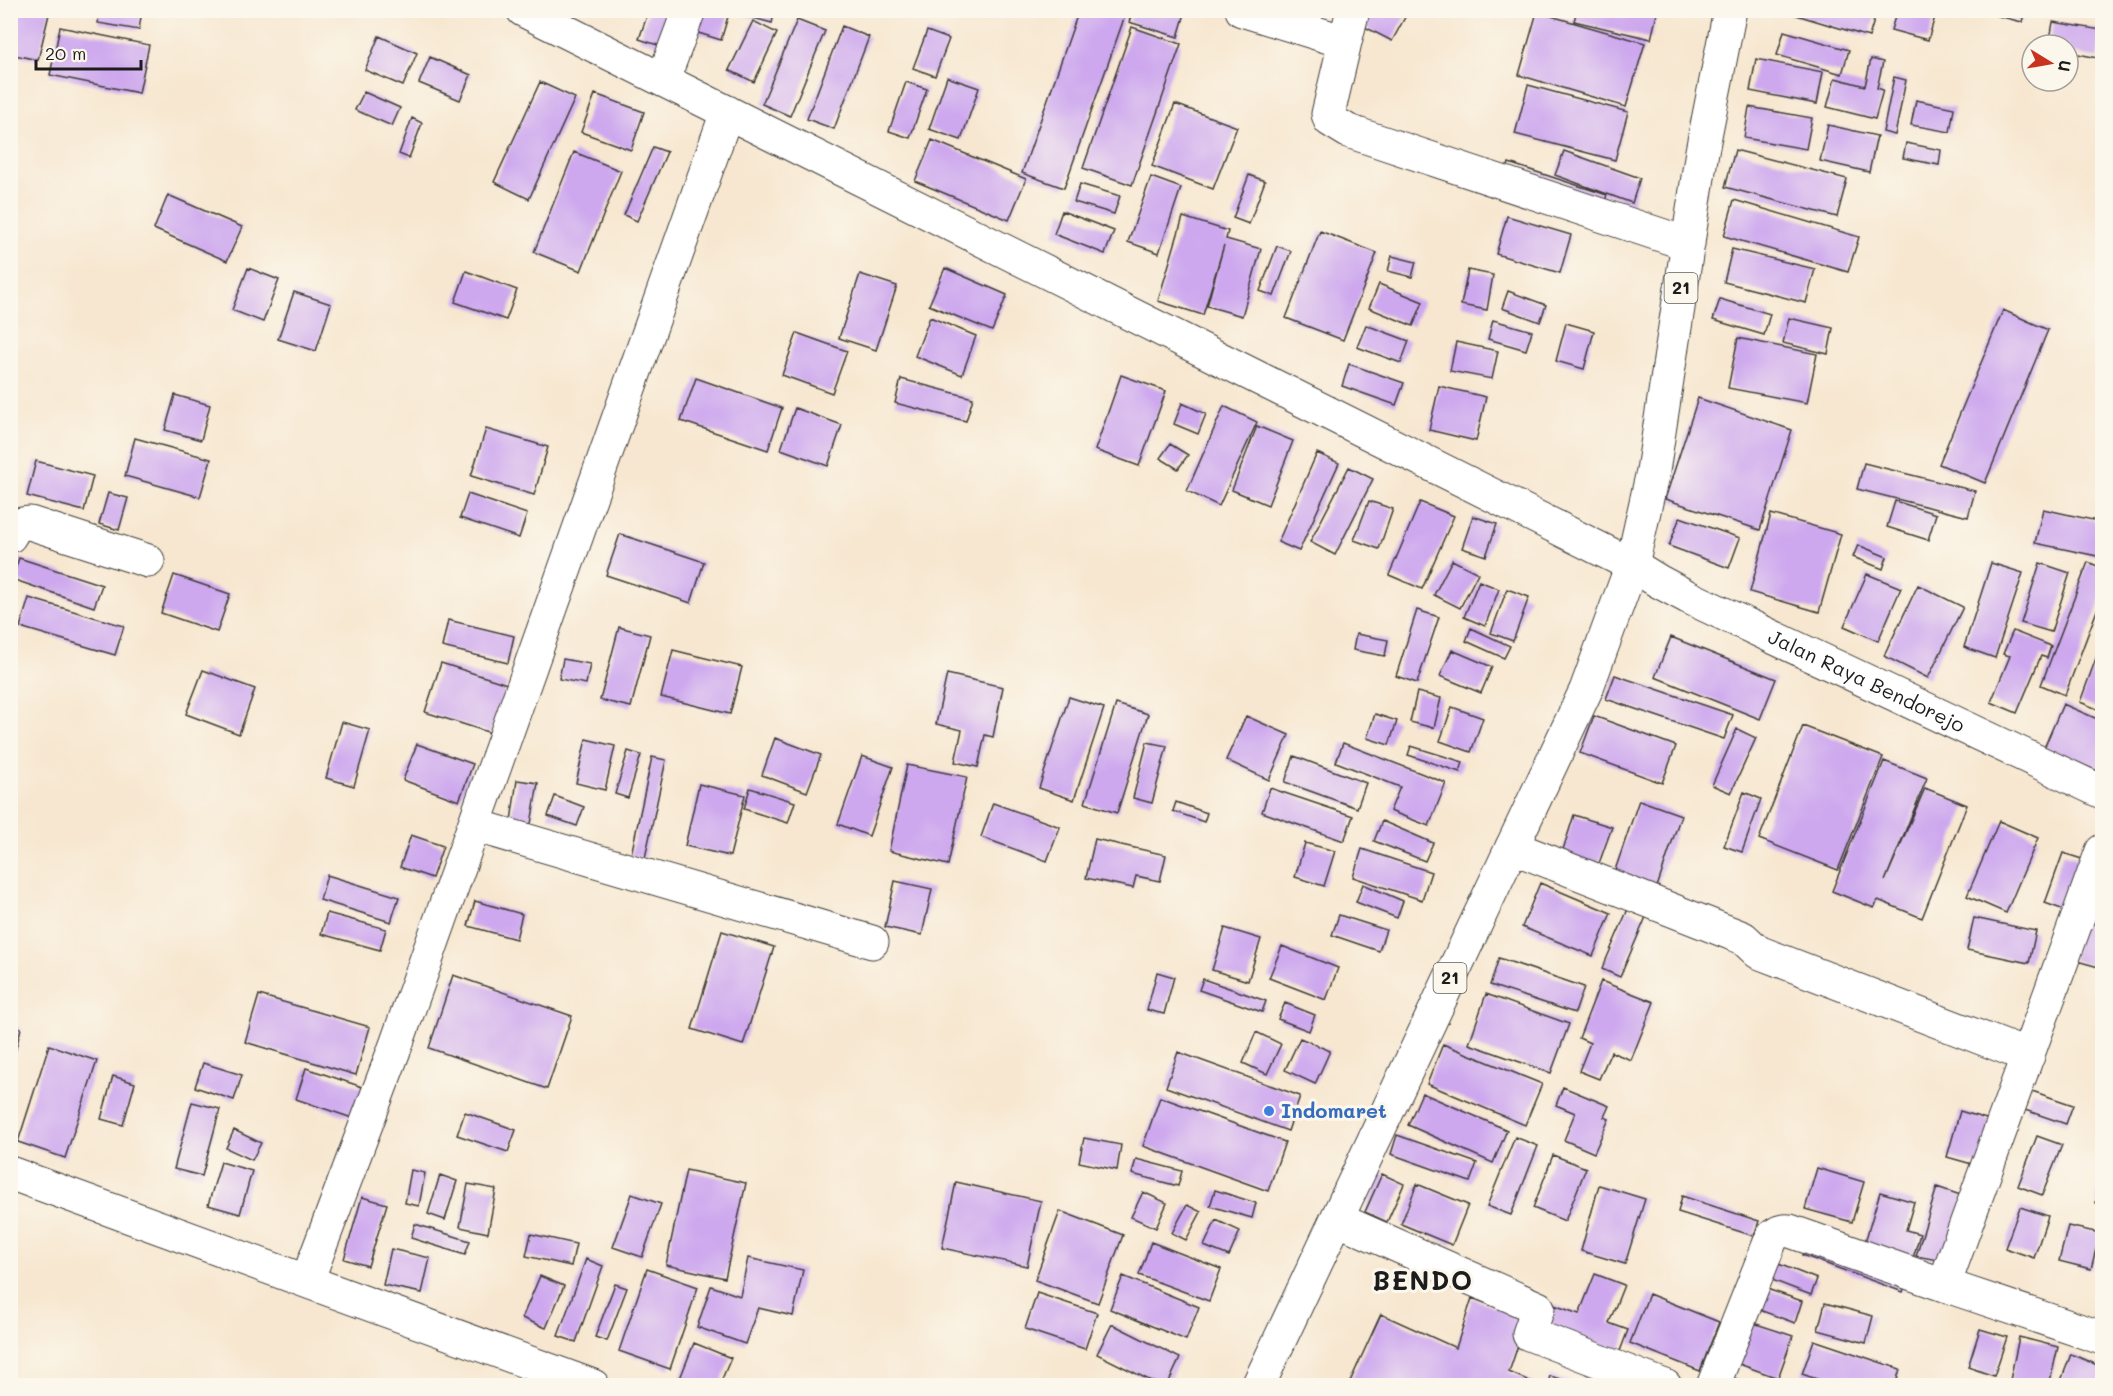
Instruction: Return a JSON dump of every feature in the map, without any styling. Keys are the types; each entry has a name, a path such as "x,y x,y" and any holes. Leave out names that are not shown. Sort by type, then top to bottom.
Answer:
{"main road":[{"name":"Jalan Raya Bendorejo","path":"523,10 1632,565 1688,597 2103,792"},
{"path":"663,80 689,10"},
{"path":"1242,10 1345,42"},
{"path":"1353,10 1328,114 1330,120 1347,131 1688,244"},
{"name":"21","path":"1258,1386 1586,690 1632,565 1653,471 1702,151 1730,10"},
{"path":"307,1281 396,1045 727,112"},
{"path":"10,536 17,526 30,523 148,561"},
{"path":"474,825 872,942"},
{"path":"1512,847 1743,938 1758,952 2028,1056"},
{"path":"1944,1285 2103,851"},
{"path":"10,1173 593,1386"},
{"path":"1337,1219 1538,1308 1529,1334 1665,1386"},
{"path":"1713,1386 1772,1237 1784,1230 2103,1338"}],"building":[{"path":"10,10 50,10 38,60 10,54"},
{"path":"100,10 142,10 139,30 98,23"},
{"path":"649,10 684,10 670,49 639,39"},
{"path":"698,10 730,10 721,40 692,31"},
{"path":"736,10 775,10 772,23 735,13"},
{"path":"1079,10 1127,10 1064,188 1022,173"},
{"path":"1133,10 1186,10 1178,37 1129,22"},
{"path":"1361,10 1409,10 1392,41 1355,22"},
{"path":"1577,10 1658,10 1651,39 1574,21"},
{"path":"1780,10 1877,10 1869,37"},
{"path":"1897,10 1937,10 1928,40 1891,30"},
{"path":"2000,10 2025,10 2022,22 1998,16"},
{"path":"1537,12 1645,43 1626,107 1519,75"},
{"path":"797,20 825,31 790,116 762,104"},
{"path":"753,21 777,33 754,82 729,70"},
{"path":"2053,22 2102,30 2098,58 2080,54 2080,33 2051,33"},
{"path":"842,26 869,37 834,129 807,119"},
{"path":"60,27 149,45 139,93 50,75"},
{"path":"1132,27 1181,44 1132,185 1083,168"},
{"path":"927,31 949,39 935,76 913,68"},
{"path":"1784,31 1849,50 1842,74 1777,55"},
{"path":"379,36 417,53 403,86 365,70"},
{"path":"430,57 471,75 460,100 419,83"},
{"path":"1756,59 1823,72 1817,104 1750,91"},
{"path":"1871,59 1883,62 1877,88 1883,90 1875,119 1827,107 1835,78 1865,86"},
{"path":"947,77 979,88 961,140 929,129"},
{"path":"1894,77 1906,80 1895,135 1883,132"},
{"path":"540,82 575,98 529,199 494,182"},
{"path":"906,82 927,89 910,138 889,131"},
{"path":"1528,85 1628,112 1615,160 1515,134"},
{"path":"364,92 400,108 392,126 355,110"},
{"path":"595,94 644,112 631,150 581,132"},
{"path":"1916,100 1954,108 1950,132 1911,125"},
{"path":"1175,104 1237,127 1213,189 1152,166"},
{"path":"1749,107 1812,118 1806,149 1744,138"},
{"path":"412,118 422,123 409,158 399,154"},
{"path":"1828,125 1877,136 1869,172 1820,161"},
{"path":"932,140 1026,179 1009,220 915,181"},
{"path":"1906,143 1941,150 1939,165 1903,158"},
{"path":"653,147 667,152 637,221 624,215"},
{"path":"1735,150 1847,179 1837,217 1725,187"},
{"path":"1564,151 1640,178 1632,203 1555,175"},
{"path":"574,152 621,171 581,271 534,252"},
{"path":"1509,163 1607,195 1601,213 1504,180"},
{"path":"1249,175 1265,181 1249,224 1233,218"},
{"path":"1151,177 1181,188 1159,253 1128,242"},
{"path":"1080,184 1120,196 1114,214 1074,202"},
{"path":"168,195 242,227 227,261 154,229"},
{"path":"1734,200 1859,237 1848,272 1724,236"},
{"path":"1062,211 1114,231 1105,254 1054,234"},
{"path":"1507,216 1571,235 1560,273 1496,254"},
{"path":"1183,217 1228,231 1226,239 1261,249 1242,316 1207,306 1224,245 1203,315 1158,301"},
{"path":"1320,231 1377,253 1343,340 1286,318"},
{"path":"1277,246 1291,251 1274,296 1260,291"},
{"path":"1732,249 1815,269 1806,303 1724,282"},
{"path":"1392,256 1416,262 1412,277 1388,271"},
{"path":"248,268 279,280 263,322 232,310"},
{"path":"945,268 1007,295 992,331 929,305"},
{"path":"1468,270 1493,275 1487,310 1461,305"},
{"path":"466,271 517,290 506,320 455,302"},
{"path":"860,274 897,286 876,350 839,338"},
{"path":"1379,284 1423,302 1413,326 1369,308"},
{"path":"1508,291 1546,305 1540,322 1502,308"},
{"path":"294,292 331,304 316,351 278,339"},
{"path":"1720,299 1770,314 1764,335 1713,320"},
{"path":"2003,310 2048,330 1985,483 1939,464"},
{"path":"930,317 976,336 962,375 915,356"},
{"path":"1789,318 1833,328 1828,354 1783,343"},
{"path":"1493,320 1532,331 1526,350 1488,339"},
{"path":"1566,323 1594,331 1584,369 1556,361"},
{"path":"1366,325 1409,341 1401,363 1357,347"},
{"path":"797,333 847,351 832,393 782,375"},
{"path":"1738,338 1817,354 1807,403 1728,388"},
{"path":"2102,339 2102,360 2097,359"},
{"path":"1456,342 1498,351 1492,379 1450,371"},
{"path":"1349,364 1404,383 1396,405 1342,386"},
{"path":"1121,375 1166,391 1139,466 1095,450"},
{"path":"696,378 782,408 768,450 681,421"},
{"path":"901,379 973,398 966,421 895,403"},
{"path":"1439,386 1486,397 1476,441 1429,430"},
{"path":"175,395 210,405 201,440 165,430"},
{"path":"1698,398 1792,430 1760,530 1665,499"},
{"path":"1182,403 1206,414 1198,434 1174,424"},
{"path":"1224,406 1257,422 1219,506 1187,491"},
{"path":"795,408 842,425 828,466 781,449"},
{"path":"1257,426 1293,441 1268,505 1232,490"},
{"path":"486,429 548,447 534,495 471,476"},
{"path":"135,438 211,459 200,497 125,476"},
{"path":"1170,444 1188,455 1178,469 1160,458"},
{"path":"1317,453 1339,463 1299,551 1278,542"},
{"path":"36,461 93,476 84,511 27,496"},
{"path":"1864,463 1975,491 1968,517 1857,489"},
{"path":"1349,467 1373,479 1335,555 1310,542"},
{"path":"108,493 128,498 119,530 99,524"},
{"path":"468,494 527,514 519,538 460,518"},
{"path":"1369,501 1393,509 1379,549 1354,540"},
{"path":"1895,501 1936,514 1928,540 1887,527"},
{"path":"1420,502 1454,516 1422,589 1389,575"},
{"path":"2043,509 2102,522 2102,557 2035,543"},
{"path":"1771,514 1841,534 1819,612 1750,592"},
{"path":"1473,516 1497,524 1486,556 1462,548"},
{"path":"1680,517 1740,538 1729,568 1669,546"},
{"path":"620,534 704,562 691,603 606,575"},
{"path":"1858,545 1887,557 1883,569 1853,557"},
{"path":"19,558 102,585 94,607 12,579"},
{"path":"1452,560 1478,573 1460,608 1434,595"},
{"path":"2088,562 2102,568 2102,597 2065,695 2041,685"},
{"path":"1991,563 2023,573 1995,658 1964,647"},
{"path":"2040,563 2070,573 2051,632 2021,623"},
{"path":"1867,574 1901,588 1878,641 1844,626"},
{"path":"174,575 230,594 217,632 161,613"},
{"path":"1479,581 1499,589 1485,626 1464,617"},
{"path":"1918,585 1963,607 1928,678 1884,656"},
{"path":"1507,589 1529,597 1513,641 1491,633"},
{"path":"29,598 124,626 115,655 20,627"},
{"path":"1417,610 1439,617 1417,683 1396,676"},
{"path":"448,620 514,636 508,663 442,647"},
{"path":"619,627 650,635 631,707 600,700"},
{"path":"1471,628 1510,646 1504,658 1466,641"},
{"path":"2013,631 2051,646 2047,658 2041,656 2017,713 1991,702 2010,656 2003,654"},
{"path":"1356,634 1388,640 1385,656 1353,650"},
{"path":"1671,637 1776,679 1760,719 1655,677"},
{"path":"2102,642 2102,711 2080,702"},
{"path":"673,650 742,667 730,714 661,697"},
{"path":"1452,650 1492,667 1481,693 1440,676"},
{"path":"563,659 590,664 586,684 559,679"},
{"path":"441,663 507,684 491,733 425,712"},
{"path":"203,670 255,689 239,734 186,714"},
{"path":"947,674 1003,687 993,737 985,735 978,767 955,762 962,730 936,724"},
{"path":"1615,675 1733,715 1724,739 1606,699"},
{"path":"1417,692 1441,698 1434,728 1410,722"},
{"path":"1069,697 1104,708 1074,800 1039,788"},
{"path":"1116,704 1148,714 1117,813 1085,803"},
{"path":"2063,704 2102,721 2102,773 2044,748"},
{"path":"1452,707 1483,718 1471,752 1440,741"},
{"path":"1375,714 1397,721 1389,745 1367,738"},
{"path":"1246,716 1289,735 1269,780 1226,760"},
{"path":"1594,716 1676,746 1662,783 1580,753"},
{"path":"342,722 370,730 354,786 326,778"},
{"path":"1803,726 1883,757 1838,870 1759,839"},
{"path":"1737,729 1756,738 1731,793 1712,785"},
{"path":"775,738 821,755 807,792 762,775"},
{"path":"586,739 615,746 605,790 576,783"},
{"path":"1147,742 1167,746 1152,803 1133,798"},
{"path":"1343,743 1446,783 1429,826 1390,811 1400,787 1336,762"},
{"path":"417,744 473,764 459,801 403,780"},
{"path":"1411,746 1463,762 1460,772 1408,755"},
{"path":"628,751 641,755 628,798 615,794"},
{"path":"862,756 893,767 869,836 838,824"},
{"path":"1294,756 1366,783 1357,808 1285,782"},
{"path":"652,757 666,760 645,858 631,855"},
{"path":"1884,761 1927,778 1885,881 1925,788 1967,805 1922,918 1878,900 1874,908 1832,891"},
{"path":"907,765 967,777 948,865 889,851"},
{"path":"517,780 538,783 531,824 511,821"},
{"path":"699,784 745,795 730,856 685,846"},
{"path":"750,788 795,802 788,823 744,809"},
{"path":"1270,788 1353,816 1344,841 1262,812"},
{"path":"1744,792 1761,799 1742,852 1724,846"},
{"path":"555,796 584,807 577,826 548,816"},
{"path":"1639,800 1681,815 1655,893 1612,879"},
{"path":"1176,802 1207,813 1204,822 1173,811"},
{"path":"993,803 1060,827 1047,861 981,837"},
{"path":"1574,815 1612,827 1596,872 1560,859"},
{"path":"1382,821 1433,843 1425,861 1374,841"},
{"path":"1999,821 2038,838 2006,913 1967,896"},
{"path":"411,835 443,846 432,878 400,867"},
{"path":"1095,839 1166,855 1160,881 1136,876 1133,888 1086,878"},
{"path":"1305,843 1335,851 1324,886 1295,877"},
{"path":"1362,849 1431,872 1422,900 1353,877"},
{"path":"2063,853 2085,860 2067,911 2045,903"},
{"path":"327,875 399,897 391,922 320,900"},
{"path":"895,881 932,889 922,935 885,927"},
{"path":"1540,883 1611,913 1593,956 1522,927"},
{"path":"1363,884 1403,901 1397,918 1356,902"},
{"path":"475,901 522,914 516,939 468,926"},
{"path":"1628,909 1646,917 1620,977 1602,969"},
{"path":"327,913 386,929 380,950 321,934"},
{"path":"1339,915 1386,930 1379,951 1332,935"},
{"path":"1974,918 2036,931 2029,963 1967,950"},
{"path":"2082,920 2102,925 2102,968 2073,960"},
{"path":"1225,928 1261,939 1248,981 1212,970"},
{"path":"722,931 774,947 743,1045 692,1029"},
{"path":"1282,946 1338,968 1326,1000 1269,978"},
{"path":"1499,958 1584,987 1575,1013 1490,985"},
{"path":"1157,972 1174,977 1164,1014 1147,1010"},
{"path":"453,975 572,1016 547,1089 429,1048"},
{"path":"1203,979 1266,1001 1262,1012 1199,990"},
{"path":"1601,981 1654,1002 1631,1060 1611,1052 1599,1079 1579,1071 1590,1043 1579,1038"},
{"path":"1486,994 1569,1024 1551,1073 1469,1044"},
{"path":"259,995 370,1027 356,1075 245,1042"},
{"path":"1285,1003 1315,1015 1309,1031 1278,1019"},
{"path":"10,1025 21,1028 11,1069 10,1069"},
{"path":"1256,1032 1281,1044 1267,1074 1243,1063"},
{"path":"1300,1038 1330,1051 1315,1084 1285,1070"},
{"path":"1443,1044 1542,1084 1525,1125 1427,1084"},
{"path":"49,1045 97,1061 65,1158 18,1142"},
{"path":"1178,1052 1300,1096 1288,1131 1166,1087"},
{"path":"203,1063 242,1075 234,1100 195,1087"},
{"path":"306,1068 371,1090 361,1121 296,1099"},
{"path":"113,1076 135,1083 123,1125 101,1119"},
{"path":"1563,1087 1609,1106 1604,1117 1609,1119 1594,1153 1564,1140 1575,1113 1556,1105"},
{"path":"2032,1091 2073,1105 2066,1124 2025,1110"},
{"path":"1422,1093 1507,1130 1493,1163 1408,1125"},
{"path":"1160,1097 1285,1142 1268,1191 1143,1146"},
{"path":"192,1102 220,1109 202,1176 174,1169"},
{"path":"1960,1111 1993,1121 1979,1166 1947,1157"},
{"path":"465,1112 516,1130 508,1152 457,1135"},
{"path":"234,1130 261,1143 252,1160 226,1148"},
{"path":"1397,1135 1477,1163 1470,1182 1391,1154"},
{"path":"2037,1136 2062,1145 2042,1195 2018,1186"},
{"path":"1515,1137 1538,1146 1511,1215 1487,1206"},
{"path":"1084,1138 1121,1145 1117,1170 1079,1162"},
{"path":"1553,1155 1586,1168 1565,1221 1533,1208"},
{"path":"1136,1159 1182,1171 1178,1186 1132,1174"},
{"path":"221,1162 252,1171 240,1214 208,1205"},
{"path":"1817,1168 1864,1182 1852,1222 1805,1209"},
{"path":"411,1170 425,1173 419,1206 405,1203"},
{"path":"686,1170 746,1183 725,1278 666,1265"},
{"path":"1382,1174 1404,1184 1387,1222 1365,1212"},
{"path":"2102,1174 2102,1204 2096,1203"},
{"path":"440,1175 457,1181 445,1220 428,1214"},
{"path":"956,1182 1041,1201 1027,1266 942,1248"},
{"path":"468,1184 496,1189 488,1233 460,1227"},
{"path":"1417,1184 1468,1205 1452,1245 1401,1224"},
{"path":"1599,1185 1645,1199 1625,1264 1581,1251"},
{"path":"1937,1187 1972,1199 1948,1262 1916,1256"},
{"path":"1215,1190 1256,1203 1252,1218 1210,1206"},
{"path":"1143,1192 1167,1203 1156,1228 1131,1217"},
{"path":"1880,1192 1914,1202 1906,1230 1920,1234 1913,1258 1865,1242"},
{"path":"632,1194 661,1204 642,1257 613,1247"},
{"path":"1682,1196 1759,1221 1754,1236 1678,1212"},
{"path":"362,1197 387,1204 368,1266 344,1259"},
{"path":"1187,1205 1201,1212 1186,1240 1172,1233"},
{"path":"2020,1207 2048,1216 2034,1258 2005,1248"},
{"path":"1060,1211 1123,1235 1098,1303 1035,1280"},
{"path":"1216,1220 1240,1231 1229,1256 1204,1246"},
{"path":"415,1224 470,1241 465,1255 411,1238"},
{"path":"2068,1226 2100,1233 2091,1269 2059,1261"},
{"path":"531,1234 576,1244 571,1266 526,1256"},
{"path":"1151,1242 1221,1269 1209,1301 1139,1275"},
{"path":"1805,1245 1906,1282 1903,1292 1802,1255"},
{"path":"391,1249 430,1258 422,1293 383,1285"},
{"path":"748,1258 803,1270 793,1316 758,1308 745,1344 697,1327 711,1286 740,1296"},
{"path":"586,1259 603,1266 576,1342 558,1336"},
{"path":"1768,1260 1817,1279 1811,1295 1762,1276"},
{"path":"647,1269 698,1287 670,1369 619,1351"},
{"path":"1595,1274 1624,1285 1609,1323 1628,1330 1617,1359 1545,1331 1554,1305 1579,1314"},
{"path":"540,1276 564,1286 546,1328 522,1318"},
{"path":"1123,1276 1199,1307 1186,1340 1110,1309"},
{"path":"615,1284 627,1288 607,1341 595,1337"},
{"path":"1761,1287 1802,1301 1795,1323 1754,1308"},
{"path":"1037,1293 1097,1313 1085,1349 1025,1329"},
{"path":"1649,1294 1719,1322 1700,1371 1630,1343"},
{"path":"1472,1298 1527,1319 1509,1372 1534,1383 1533,1386 1348,1386 1381,1314 1456,1348"},
{"path":"1825,1303 1873,1316 1866,1343 1818,1330"},
{"path":"1741,1319 1793,1336 1778,1378 1728,1360"},
{"path":"1112,1324 1180,1358 1167,1386 1161,1386 1097,1354"},
{"path":"1980,1329 2007,1337 1994,1376 1968,1367"},
{"path":"2019,1337 2058,1347 2049,1386 2034,1386 2010,1380"},
{"path":"1814,1340 1900,1369 1895,1386 1837,1386 1802,1374"},
{"path":"694,1343 731,1358 719,1386 677,1386"},
{"path":"2071,1354 2102,1367 2101,1386 2059,1386"},
{"path":"1595,1369 1614,1374 1611,1386 1590,1386"},
{"path":"1721,1374 1754,1385 1754,1386 1717,1386"},
{"path":"1550,1376 1580,1385 1580,1386 1547,1386"}],"place":[{"name":"Indomaret","path":"1269,1111"}],"district":[{"name":"BENDO","path":"1423,1281"}]}
